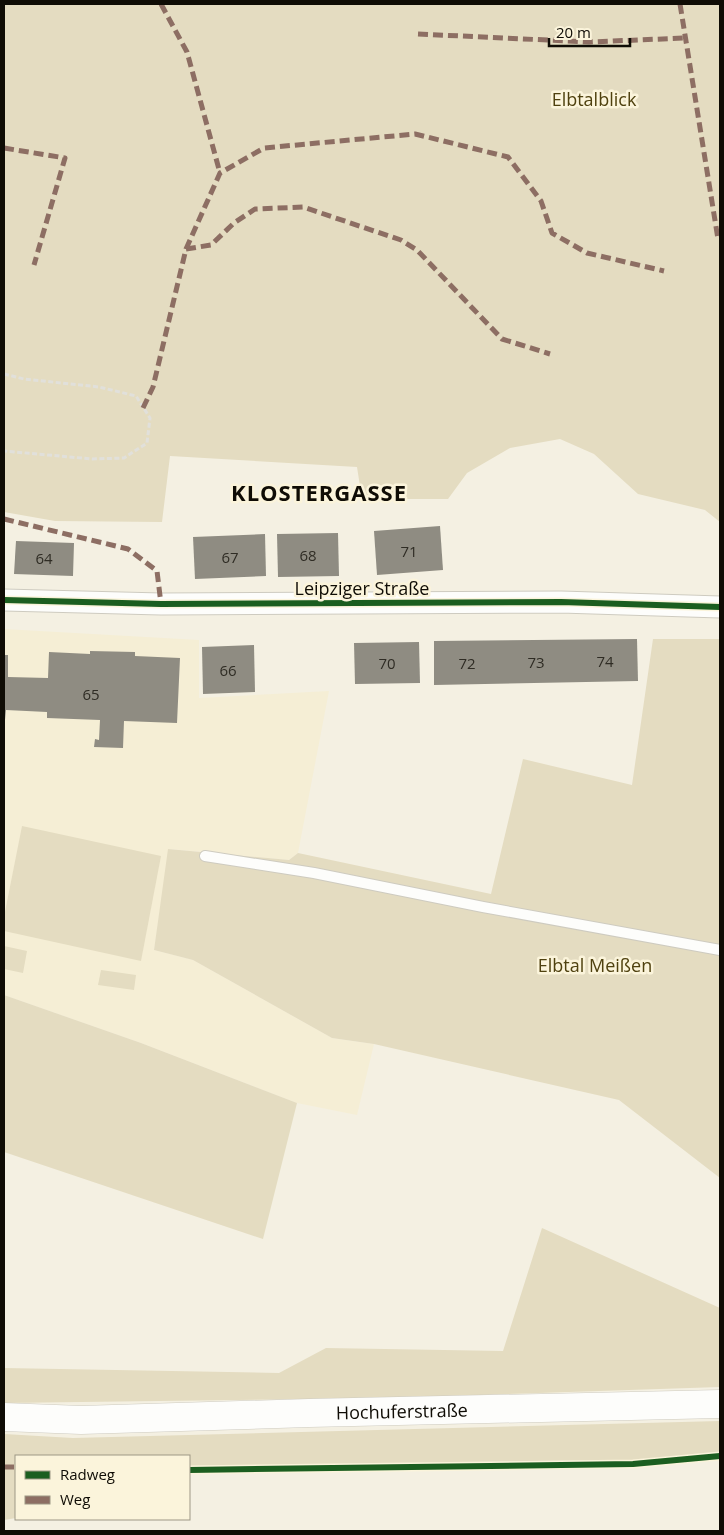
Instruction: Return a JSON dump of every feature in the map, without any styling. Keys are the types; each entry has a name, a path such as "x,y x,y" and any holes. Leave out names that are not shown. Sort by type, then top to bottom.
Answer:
{"main road":[{"name":"Hochuferstraße","path":"4,1417 81,1420 720,1404"}],"street":[{"name":"Leipziger Straße","path":"4,600 161,604 561,602 720,607"}],"lane":[{"path":"205,856 314,873 720,950"}],"path":[{"path":"4,374 24,379 99,387 136,396 150,418 147,443 124,458 92,459 4,450"}],"shaded area":[{"path":"4,629 199,640 199,698 329,691 298,853 289,860 169,849 154,950 193,960 332,1038 374,1044 357,1115 297,1103 141,1043 4,995"}],"green space":[{"name":"Elbtalblick","path":"4,4 720,4 720,522 705,510 638,494 594,454 560,439 510,448 467,473 448,499 362,499 357,467 170,456 162,522 55,521 4,512"},
{"name":"Elbtal Meißen","path":"653,639 720,639 720,1178 619,1100 374,1044 332,1038 193,960 154,950 168,849 289,860 298,853 491,894 523,759 632,785"},
{"path":"22,826 161,856 141,961 4,931 4,917"},
{"path":"4,946 27,951 23,973 4,969"},
{"path":"101,970 136,975 134,990 98,985"},
{"path":"4,995 141,1043 297,1103 263,1239 4,1152"},
{"path":"542,1228 720,1308 720,1387 390,1398 4,1403 4,1368 279,1373 326,1348 503,1351"},
{"path":"720,1421 720,1456 633,1464 200,1470 190,1473 190,1455 15,1455 15,1518 4,1520 4,1434 73,1438"}],"building":[{"path":"440,526 443,570 377,575 374,531"},
{"path":"338,533 339,576 278,577 277,534"},
{"path":"265,534 266,576 195,579 193,537"},
{"path":"16,541 74,543 73,576 14,574"},
{"path":"637,639 638,681 434,685 434,641"},
{"path":"419,642 420,683 355,684 354,643"},
{"path":"254,645 255,692 203,694 202,647"},
{"path":"90,651 135,652 135,656 180,658 177,723 124,721 123,748 94,747 95,739 99,740 100,720 47,718 47,712 6,710 4,720 4,655 8,655 8,677 48,678 49,652 90,654"}],"marked path":[{"path":"161,4 187,52 220,173"},
{"path":"680,4 718,239 720,238"},
{"path":"418,34 589,42 685,38"},
{"path":"143,408 153,387 186,249 220,173 264,148 415,134 508,157 541,201 552,233 587,253 664,271"},
{"path":"4,148 65,158 34,265"},
{"path":"186,249 211,245 234,223 255,209 303,207 401,240 417,250 502,339 550,354"},
{"path":"4,519 128,549 157,571 161,604"},
{"path":"4,1467 15,1467"}],"cycle path":[{"path":"4,600 161,604 561,602 720,607"},
{"path":"190,1470 633,1464 720,1456"}],"district":[{"name":"KLOSTERGASSE","path":"319,492"}]}
